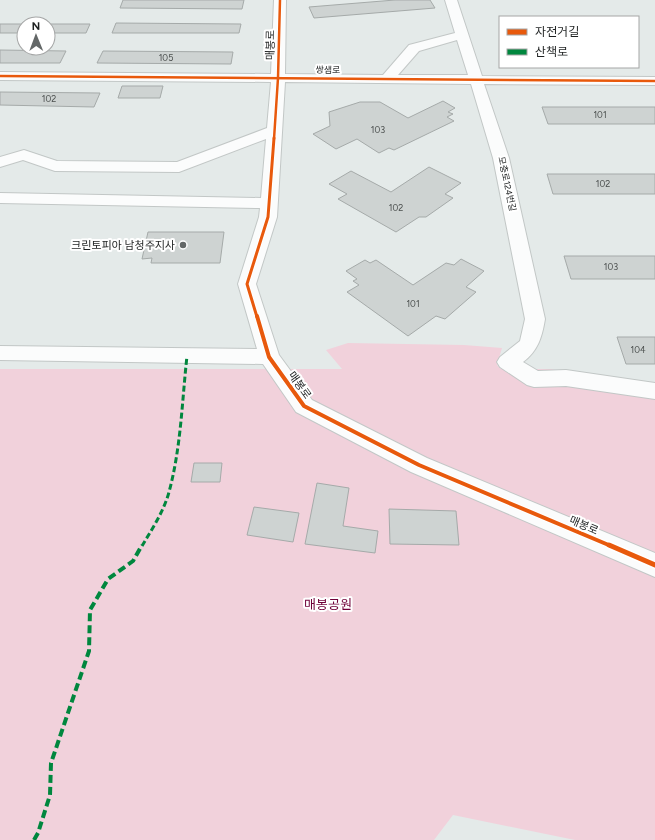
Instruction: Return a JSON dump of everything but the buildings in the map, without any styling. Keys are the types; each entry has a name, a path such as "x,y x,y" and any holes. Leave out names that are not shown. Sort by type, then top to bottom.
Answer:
{"street":[{"name":"매봉로","path":"280,0 278,78 270,203 268,217 247,284 269,357 304,406 419,465 655,565"},
{"name":"모충로124번길","path":"451,0 501,158 534,319 533,334 528,348 507,362 534,379 566,378 655,392"},
{"path":"387,79 414,48 462,35"},
{"name":"쌍샘로","path":"0,76 655,81"},
{"path":"0,162 24,155 55,166 179,167 275,130"},
{"path":"0,198 270,203"},
{"path":"0,353 269,357"}],"green space":[{"name":"매봉공원","path":"348,343 464,345 502,348 497,365 501,369 550,369 655,387 655,840 575,840 453,815 434,840 0,840 0,369 342,369 326,350"}],"marked path":[{"path":"34,840 38,833 50,795 51,763 89,651 90,610 108,579 133,561 156,523 169,493 177,452 187,356"}],"cycle path":[{"path":"280,0 278,78 268,217 247,284 269,357 304,406 419,465 655,565"},
{"path":"0,76 655,81"}],"place":[{"name":"크린토피아 남청주지사","path":"183,245"}]}
